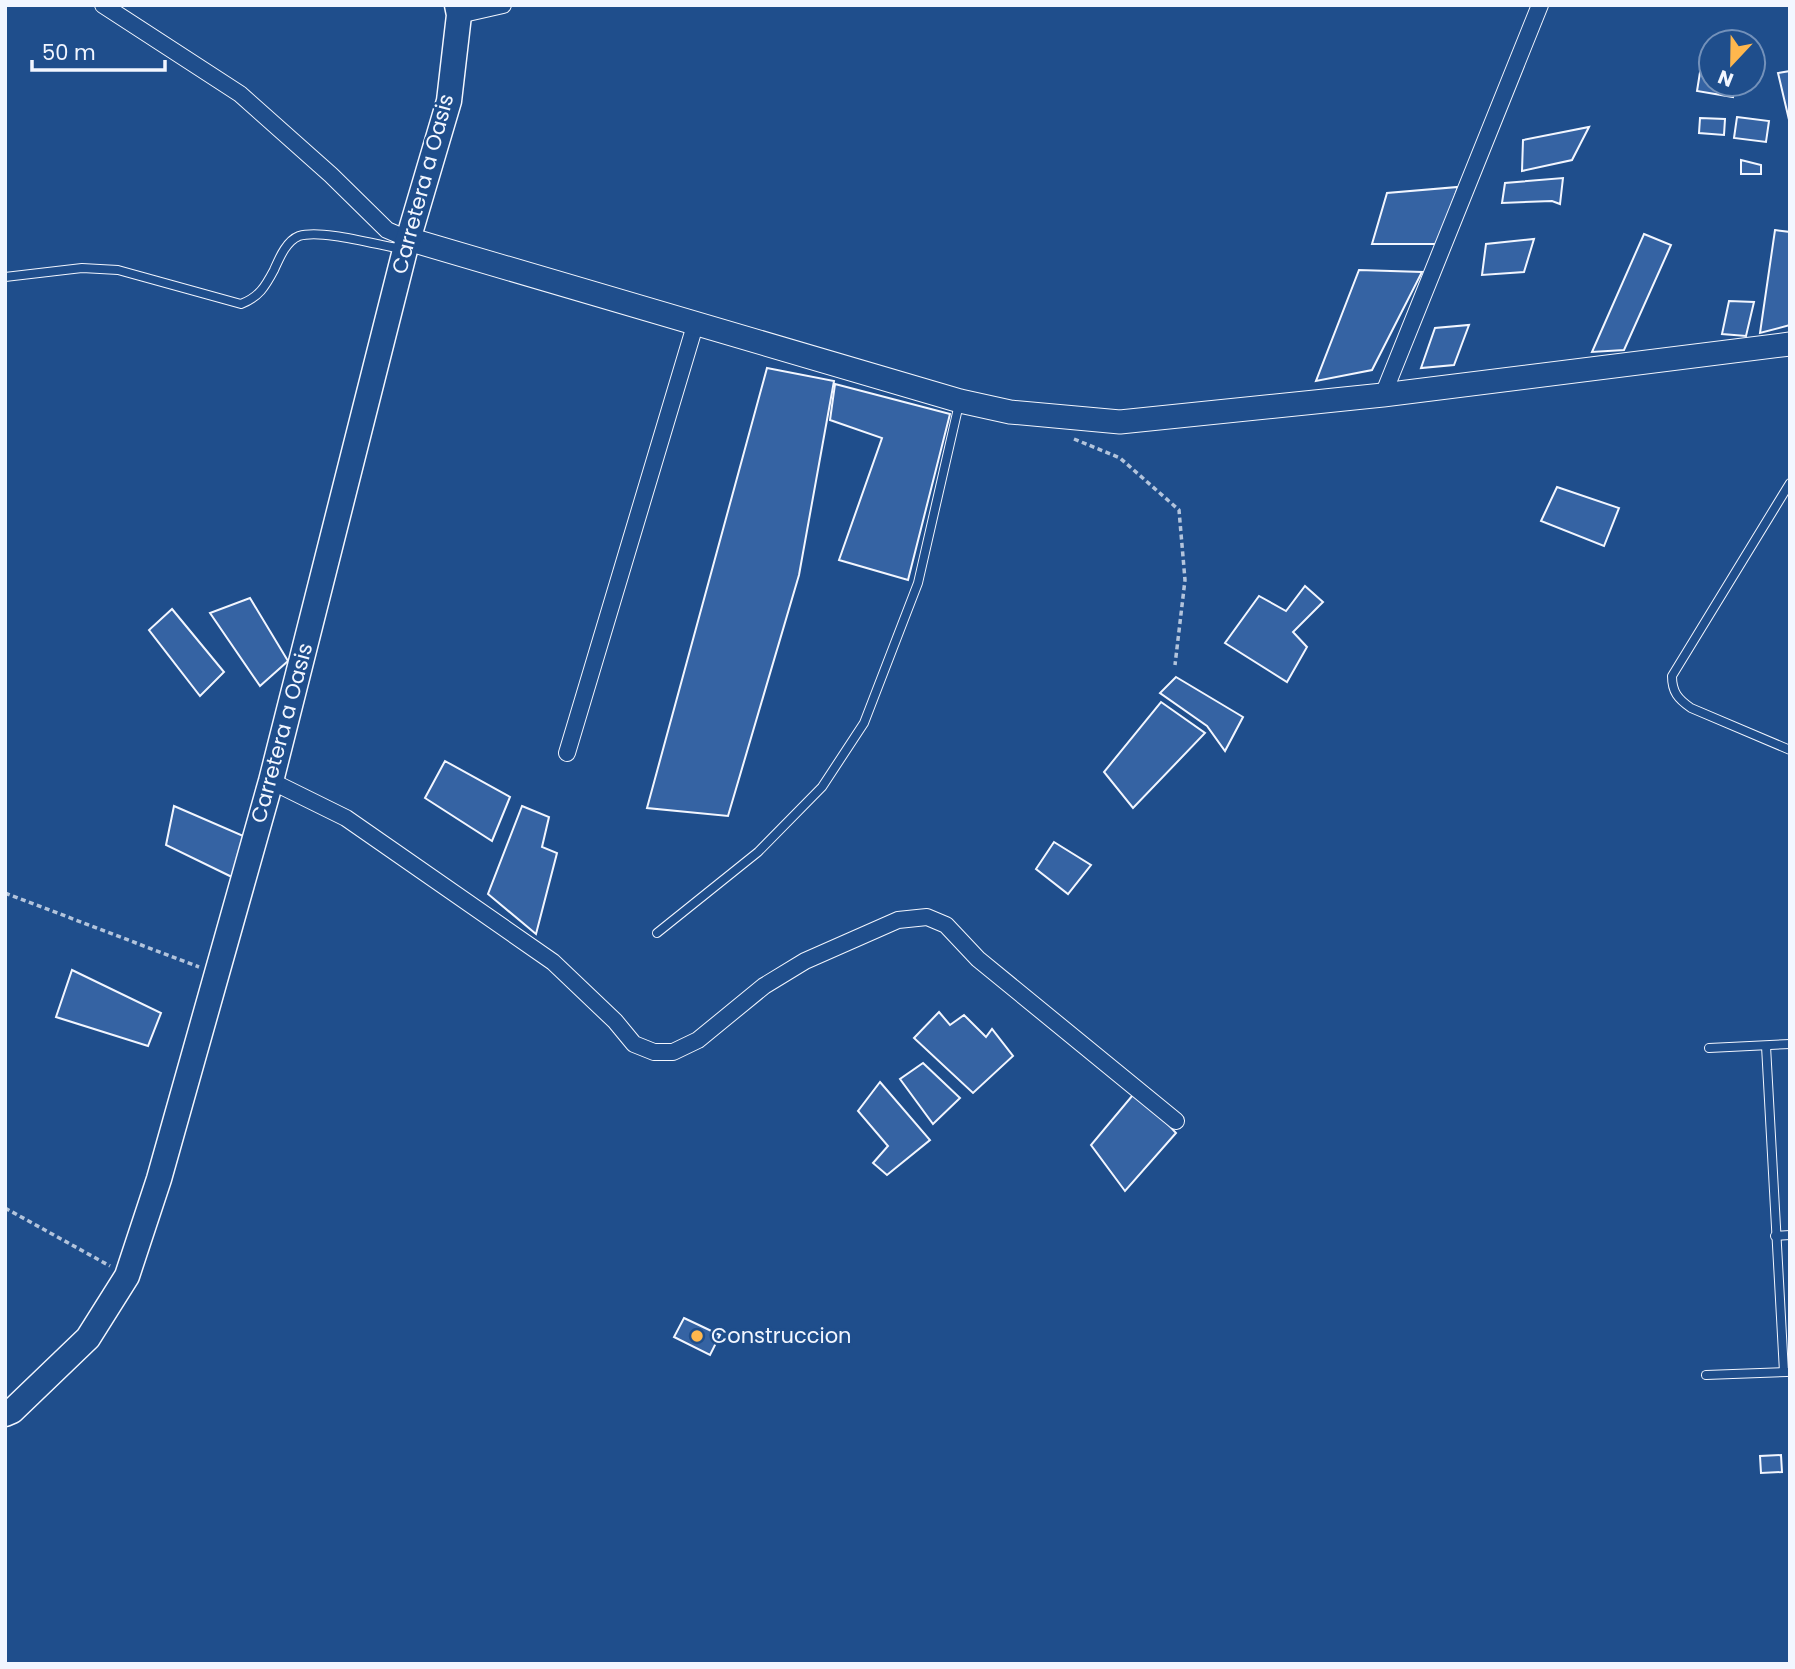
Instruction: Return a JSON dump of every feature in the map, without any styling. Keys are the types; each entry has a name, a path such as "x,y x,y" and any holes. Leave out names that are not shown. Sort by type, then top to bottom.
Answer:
{"main road":[{"name":"Carretera a Oasis","path":"5,1414 12,1411 88,1338 127,1276 159,1179 271,781 406,244 449,101 458,10"}],"street":[{"path":"103,5 240,94 331,175 387,230 406,244 696,322 835,366 960,401 1010,412 1120,422 1383,395 1790,344"},
{"path":"458,10 503,5"},
{"path":"1383,395 1540,5"},
{"path":"567,753 696,322"},
{"path":"271,781 346,818 476,911 553,962 615,1021 634,1044 654,1052 673,1052 698,1040 764,986 805,961 898,920 927,917 946,925 978,959 1176,1121"}],"lane":[{"path":"5,277 82,268 118,270 241,304 255,299 267,285 283,251 298,236 322,234 406,244"},
{"path":"657,933 767,843 822,788 864,723 918,583 960,401"},
{"path":"1790,484 1672,676 1672,687 1679,699 1691,708 1790,750"},
{"path":"1709,1048 1790,1044"},
{"path":"1706,1376 1787,1372 1775,1236 1766,1046"},
{"path":"1775,1236 1790,1236"}],"path":[{"path":"1071,438 1120,458 1179,510 1185,580 1175,665"},
{"path":"5,893 217,974"},
{"path":"5,1208 127,1276"}],"building":[{"path":"1790,71 1790,124 1778,73"},
{"path":"1737,117 1769,121 1766,142 1734,138"},
{"path":"1700,118 1725,119 1724,135 1699,133"},
{"path":"1589,127 1572,160 1522,171 1523,140"},
{"path":"1741,160 1761,165 1761,174 1741,174"},
{"path":"1563,178 1560,204 1552,201 1502,203 1505,183"},
{"path":"1458,187 1438,244 1372,244 1387,193"},
{"path":"1775,230 1790,232 1790,325 1760,333"},
{"path":"1644,234 1671,245 1624,350 1592,352"},
{"path":"1534,239 1524,272 1482,275 1486,244"},
{"path":"1359,270 1422,272 1372,370 1316,381"},
{"path":"1729,301 1754,302 1746,336 1722,334"},
{"path":"1469,325 1454,365 1421,368 1435,328"},
{"path":"767,368 834,381 799,575 728,816 647,808"},
{"path":"835,384 950,414 908,580 839,560 882,438 830,420"},
{"path":"1557,487 1619,508 1604,546 1541,521"},
{"path":"1305,586 1323,602 1293,632 1307,647 1287,682 1225,643 1259,596 1286,611"},
{"path":"250,598 288,661 260,686 210,613"},
{"path":"172,609 224,672 200,696 149,630"},
{"path":"1176,677 1243,717 1225,751 1207,726 1160,693"},
{"path":"1161,702 1205,733 1133,808 1104,772"},
{"path":"445,761 510,797 492,841 425,798"},
{"path":"174,806 248,838 234,878 166,845"},
{"path":"522,806 549,817 542,847 557,853 536,934 488,894"},
{"path":"1054,842 1091,865 1068,894 1036,869"},
{"path":"72,970 161,1013 148,1046 56,1017"},
{"path":"939,1012 950,1025 964,1015 986,1037 992,1029 1013,1056 973,1093 914,1038"},
{"path":"923,1063 960,1098 933,1124 900,1079"},
{"path":"880,1082 930,1140 887,1175 873,1163 888,1146 858,1111"},
{"path":"1137,1090 1176,1133 1125,1191 1091,1145"},
{"name":"Construccion","path":"684,1318 720,1335 710,1355 674,1337"},
{"path":"1781,1455 1782,1472 1761,1473 1760,1456"}],"place":[{"name":"Construccion","path":"697,1336"}]}
